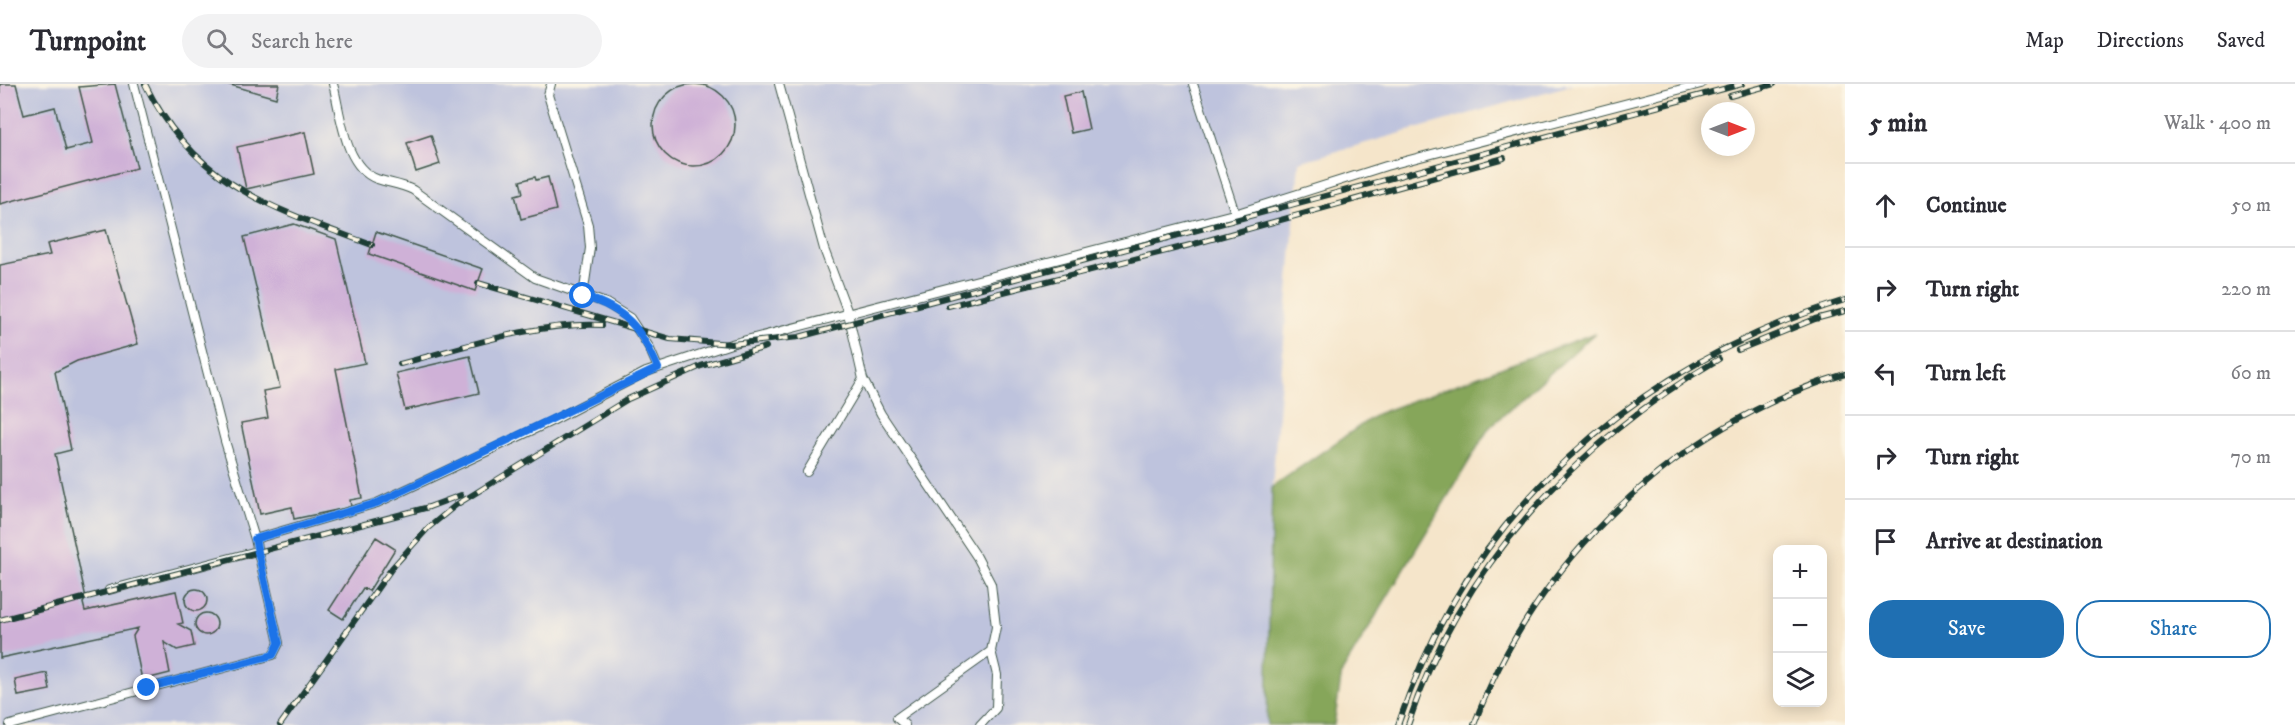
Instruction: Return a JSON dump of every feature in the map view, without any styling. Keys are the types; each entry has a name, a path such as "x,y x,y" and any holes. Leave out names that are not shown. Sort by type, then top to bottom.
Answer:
{"lane":[{"path":"10,725 273,655 279,643 255,539 225,441 134,84"},
{"path":"333,84 352,156 361,169 376,179 398,183 413,190 535,278 606,303 630,318 649,347 658,368"},
{"path":"551,84 548,95 588,225 590,248 583,296"},
{"path":"779,84 824,249 849,313 863,379 881,414 977,557 991,584 996,627 991,651 997,675 996,708 980,725"},
{"path":"1193,84 1235,213"},
{"path":"255,539 377,503 658,368 731,344 1235,213 1386,166 1701,84"},
{"path":"807,472 863,379"},
{"path":"109,590 257,551"},
{"path":"905,725 897,718 991,651"}],"shaded area":[{"path":"0,84 1574,84 1299,162 1272,487 1267,725 0,725"}],"green space":[{"path":"1595,333 1489,428 1342,672 1334,725 1267,725 1272,487 1377,414"}],"building":[{"path":"0,84 16,84 24,115 55,107 66,150 93,143 79,87 115,84 137,168 0,204"},
{"path":"227,84 279,84 276,98"},
{"path":"694,84 710,87 723,96 732,109 735,125 732,141 723,154 710,163 694,166 678,163 665,154 656,141 653,125 656,109 665,96 678,87"},
{"path":"1081,92 1089,129 1071,133 1063,96"},
{"path":"305,132 314,174 246,189 237,147"},
{"path":"431,135 440,164 416,172 407,143"},
{"path":"535,177 536,180 548,177 556,210 521,219 515,195 523,193 520,181"},
{"path":"294,224 336,239 365,363 336,369 362,498 350,500 351,507 294,519 292,507 260,514 241,423 268,418 263,391 280,388 244,237"},
{"path":"106,230 138,344 77,361 55,372 71,450 55,454 86,598 83,603 85,611 176,591 183,623 178,624 191,631 194,646 177,650 164,642 170,673 142,680 133,636 138,628 0,658 0,265 50,255 47,244"},
{"path":"376,232 483,269 475,291 369,254"},
{"path":"470,356 479,393 405,410 396,373"},
{"path":"376,537 395,549 369,591 363,588 343,619 329,610"},
{"path":"196,589 204,592 207,600 204,608 196,611 188,608 185,600 188,592"},
{"path":"206,613 214,616 217,624 214,632 206,635 198,632 195,624 198,616"},
{"path":"47,673 50,690 18,696 15,680"}],"railway":[{"path":"145,84 165,119 188,147 213,170 240,189 270,205 372,245"},
{"path":"478,283 670,339 731,344 799,337 1742,84"},
{"path":"1730,96 1774,84"},
{"path":"948,306 1194,244 1504,158"},
{"path":"1398,725 1429,648 1468,578 1515,514 1569,457 1629,407 1696,364 1768,328 1845,300"},
{"path":"1738,350 1815,319 1845,311"},
{"path":"400,364 525,332 551,327 602,325"},
{"path":"280,725 392,568 428,528 456,505 628,399 701,366 766,347"},
{"path":"1408,725 1430,667 1458,613 1492,561 1530,514 1572,469 1618,429 1667,392 1719,359"},
{"path":"1474,725 1500,665 1534,608 1573,555 1619,507 1670,464 1725,427 1783,397 1845,374"},
{"path":"0,620 429,507 461,495"}],"route":[{"path":"147,688 273,655 278,650 279,643 255,539 377,503 423,483 658,368 649,347 630,318 606,303 583,296"}]}
